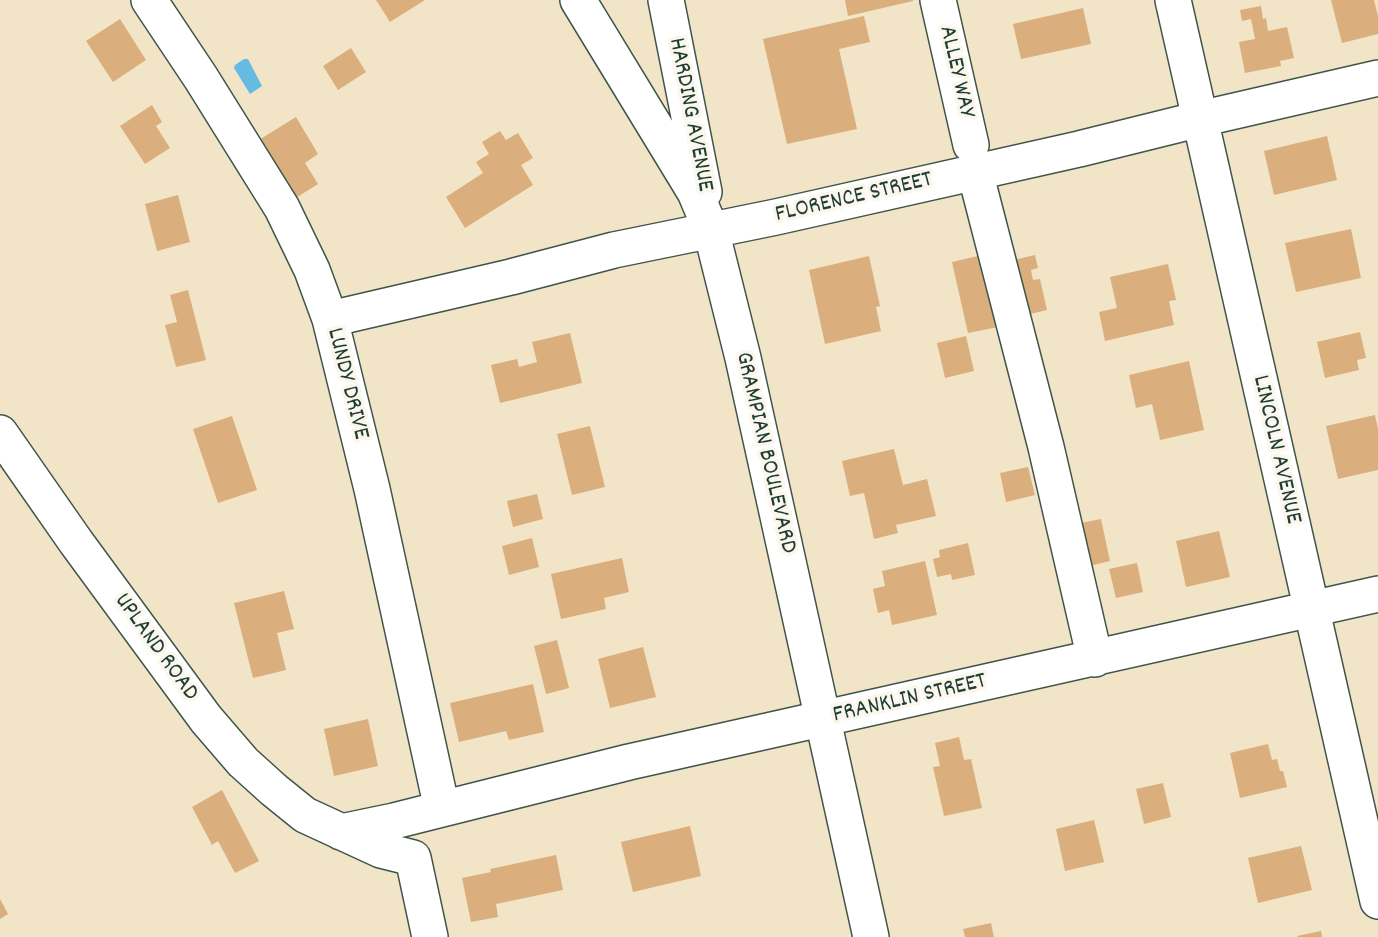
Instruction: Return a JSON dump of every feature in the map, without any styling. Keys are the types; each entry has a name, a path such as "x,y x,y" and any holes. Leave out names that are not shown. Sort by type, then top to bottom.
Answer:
{"street":[{"name":"LUNDY DRIVE","path":"149,0 282,208 312,270 330,318 372,489 442,809"},
{"name":"GRAMPIAN BOULEVARD","path":"578,0 695,192 711,230 743,358 871,937"},
{"name":"HARDING AVENUE","path":"666,0 711,230"},
{"name":"ALLEY WAY","path":"939,0 973,158 1046,447 1095,659"},
{"name":"LINCOLN AVENUE","path":"1173,0 1378,901"},
{"name":"FLORENCE STREET","path":"330,318 511,277 614,250 711,230 973,158 1079,149 1378,78"},
{"name":"UPLAND ROAD","path":"0,433 206,719 243,762 305,815 382,850 413,858 430,937"},
{"name":"FRANKLIN STREET","path":"442,809 629,762 1378,594"},
{"path":"341,832 442,809"}],"water":[{"path":"244,59 248,59 262,86 250,94 234,68"}],"building":[{"path":"376,0 425,0 390,22"},
{"path":"845,0 913,0 913,1 848,16"},
{"path":"1331,0 1374,0 1378,16 1378,34 1342,43"},
{"path":"1261,6 1268,31 1287,27 1294,58 1280,61 1281,66 1245,73 1239,42 1255,39 1251,19 1242,21 1240,10"},
{"path":"1083,8 1091,44 1021,59 1013,24"},
{"path":"864,16 870,42 839,49 857,129 787,144 763,39"},
{"path":"120,19 146,60 113,82 86,41"},
{"path":"351,48 366,72 338,90 323,66"},
{"path":"152,105 162,122 156,126 170,148 145,164 120,126"},
{"path":"296,117 318,154 305,163 318,184 291,201 254,143"},
{"path":"500,131 506,140 518,133 533,158 521,165 533,185 465,228 446,197 483,173 476,162 489,154 482,142"},
{"path":"1327,136 1337,180 1274,195 1264,151"},
{"path":"178,195 190,242 157,251 145,204"},
{"path":"1351,229 1361,278 1296,292 1285,243"},
{"path":"982,255 998,327 968,333 952,262"},
{"path":"1035,255 1038,268 1031,270 1033,280 1040,279 1047,310 1022,316 1009,261"},
{"path":"869,256 880,306 876,307 881,331 825,344 809,270"},
{"path":"1168,264 1176,300 1169,301 1174,325 1105,341 1099,312 1117,308 1110,277"},
{"path":"188,290 206,360 176,367 165,325 177,322 170,295"},
{"path":"1360,332 1366,358 1357,360 1359,370 1325,378 1317,342"},
{"path":"570,333 582,383 500,403 491,365 517,359 519,367 537,362 532,342"},
{"path":"966,336 974,371 945,378 937,343"},
{"path":"1189,361 1204,430 1160,440 1152,404 1136,408 1129,375"},
{"path":"1375,415 1378,429 1378,470 1338,479 1326,426"},
{"path":"232,416 257,490 218,503 193,429"},
{"path":"590,426 605,487 572,495 557,434"},
{"path":"894,449 903,485 927,479 936,516 896,525 898,533 874,539 864,493 850,496 842,461"},
{"path":"1028,467 1035,495 1006,502 1000,473"},
{"path":"537,494 543,519 513,527 507,501"},
{"path":"1101,519 1110,561 1086,567 1076,524"},
{"path":"1219,531 1230,577 1186,587 1176,541"},
{"path":"532,538 539,567 509,575 502,546"},
{"path":"968,543 975,575 952,580 951,574 937,577 933,559 940,557 939,550"},
{"path":"622,558 629,592 604,598 606,609 561,619 551,574"},
{"path":"925,561 937,615 892,625 889,610 878,613 873,589 885,586 882,571"},
{"path":"1137,563 1143,592 1116,598 1109,569"},
{"path":"284,591 294,629 277,633 286,670 253,678 234,603"},
{"path":"557,640 569,688 546,694 534,646"},
{"path":"643,647 656,697 610,708 598,659"},
{"path":"533,684 544,732 509,740 506,731 459,742 450,703"},
{"path":"368,719 378,766 334,776 324,729"},
{"path":"959,737 964,760 971,759 982,808 944,816 933,767 940,766 935,743"},
{"path":"1268,744 1272,760 1277,759 1280,771 1283,771 1287,787 1240,798 1230,753"},
{"path":"1163,783 1171,817 1144,824 1136,789"},
{"path":"222,790 259,861 235,873 218,841 212,845 192,807"},
{"path":"1094,820 1104,862 1065,871 1056,829"},
{"path":"690,826 701,876 633,892 621,842"},
{"path":"1301,846 1312,890 1258,903 1248,858"},
{"path":"556,855 563,890 496,904 498,917 471,922 462,878"},
{"path":"0,899 8,914 0,919"},
{"path":"991,923 994,937 965,937 963,929"},
{"path":"1321,931 1322,937 1297,936"}]}
